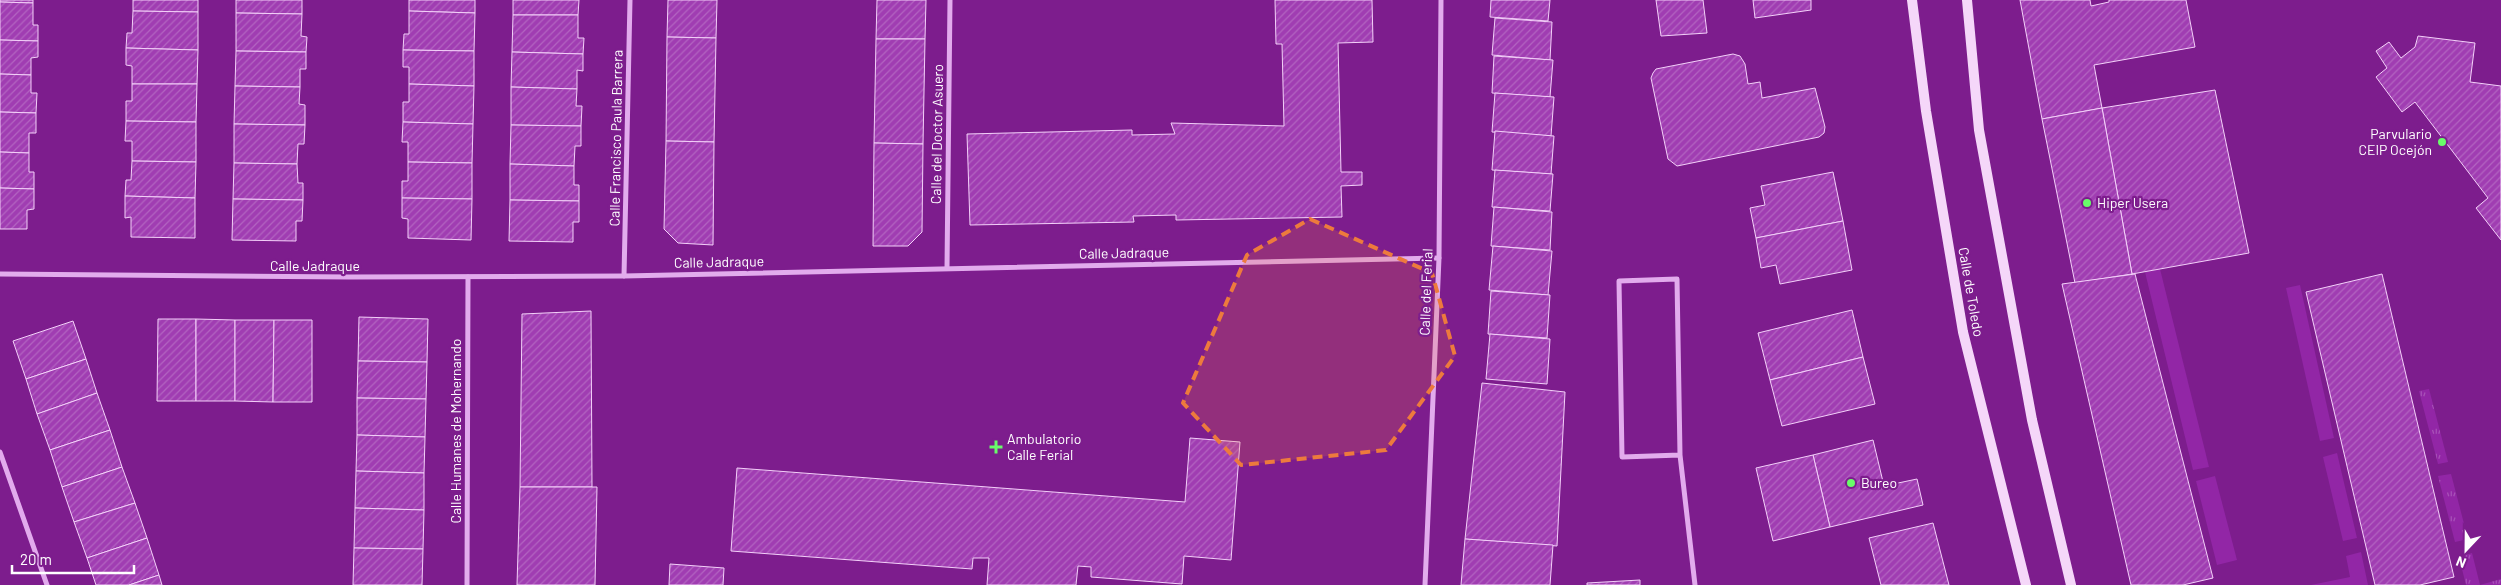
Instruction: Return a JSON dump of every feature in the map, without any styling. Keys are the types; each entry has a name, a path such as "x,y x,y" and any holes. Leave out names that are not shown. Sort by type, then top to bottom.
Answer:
{"street":[{"name":"Calle Francisco Paula Barrera","path":"624,276 630,0"},
{"name":"Calle del Doctor Asuero","path":"947,268 950,0"},
{"name":"Calle del Ferial","path":"1425,585 1439,258 1441,0"},
{"name":"Calle de Toledo","path":"1912,0 1926,111 1963,332 2026,585"},
{"path":"1967,0 1979,130 2032,420 2072,585"},
{"name":"Calle Jadraque","path":"0,274 624,276 1439,258"},
{"name":"Calle Humanes de Mohernando","path":"467,585 468,277"},
{"path":"1680,454 1622,457 1619,282 1677,279 1680,454 1695,585"},
{"path":"0,452 47,585"}],"highlighted area":[{"path":"1310,219 1432,273 1455,356 1386,450 1241,465 1183,403 1247,255"}],"green space":[{"path":"2160,269 2209,467 2193,470 2145,272"},
{"path":"2300,285 2334,438 2320,441 2286,288"},
{"path":"2429,389 2448,462 2438,464 2419,391"},
{"path":"2337,453 2357,538 2343,541 2323,457"},
{"path":"2451,474 2468,539 2455,542 2438,476"},
{"path":"2215,476 2237,560 2217,565 2196,481"},
{"path":"2361,552 2368,585 2311,585 2350,577 2346,556"},
{"path":"2472,553 2480,585 2466,585 2459,557"},
{"path":"2501,579 2501,585 2480,585"}],"building":[{"path":"0,0 33,0 33,3 0,2"},
{"path":"133,0 198,0 198,12 133,11"},
{"path":"236,0 302,0 302,14 236,13"},
{"path":"409,0 475,0 475,13 409,11"},
{"path":"513,0 579,0 578,15 513,15"},
{"path":"668,0 717,0 716,38 667,37"},
{"path":"877,0 926,0 925,39 876,39"},
{"path":"1275,0 1372,0 1373,42 1338,43 1341,172 1362,172 1362,185 1341,186 1342,217 1176,220 1176,215 1133,216 1134,222 970,225 967,134 1132,130 1132,135 1175,134 1171,123 1284,126 1282,44 1276,44"},
{"path":"1491,0 1550,0 1548,21 1490,17"},
{"path":"1656,0 1703,0 1707,33 1661,36"},
{"path":"1753,0 1811,0 1811,10 1755,18"},
{"path":"2020,0 2090,0 2091,6 2109,2 2109,0 2186,0 2195,47 2094,65 2102,108 2042,119"},
{"path":"0,2 33,3 33,25 38,25 38,41 0,40"},
{"path":"133,11 198,12 198,50 126,48 127,33 132,33"},
{"path":"409,11 475,13 474,51 403,50 404,34 409,34"},
{"path":"236,13 302,14 301,36 307,37 306,52 236,51"},
{"path":"513,15 578,15 578,38 584,38 583,54 512,52"},
{"path":"1495,18 1552,22 1550,60 1492,55"},
{"path":"2418,36 2475,43 2470,82 2501,86 2501,240 2476,208 2488,198 2415,102 2402,112 2376,77 2387,68 2376,51 2389,42 2401,58 2415,47"},
{"path":"667,37 716,38 714,142 666,141"},
{"path":"876,39 925,39 923,144 874,143"},
{"path":"0,40 38,41 38,57 31,58 31,75 0,74"},
{"path":"126,48 198,50 197,84 132,84 132,66 126,65"},
{"path":"403,50 474,51 474,86 409,84 409,67 403,67"},
{"path":"236,51 306,52 306,69 300,69 300,87 235,86"},
{"path":"512,52 583,54 583,71 577,70 577,89 511,87"},
{"path":"1733,54 1740,56 1745,64 1748,84 1760,82 1762,98 1815,88 1825,127 1824,133 1819,137 1677,166 1668,159 1651,78 1653,73 1656,69"},
{"path":"1494,56 1553,60 1550,97 1492,93"},
{"path":"0,74 31,75 31,93 37,93 36,113 0,112"},
{"path":"132,84 197,84 196,122 126,121 126,101 132,101"},
{"path":"409,84 474,86 473,124 403,122 403,102 409,102"},
{"path":"235,86 300,87 299,104 305,105 305,125 234,124"},
{"path":"511,87 577,89 576,106 582,106 581,126 511,125"},
{"path":"2215,90 2249,253 2132,274 2102,108"},
{"path":"1495,93 1554,97 1551,136 1492,132"},
{"path":"2102,108 2132,274 2075,283 2042,119"},
{"path":"0,112 36,113 36,133 29,133 29,153 0,152"},
{"path":"126,121 196,122 196,162 132,161 132,141 125,141"},
{"path":"403,122 473,124 472,163 408,162 408,142 402,142"},
{"path":"234,124 305,125 304,144 298,144 297,164 234,163"},
{"path":"511,125 581,126 581,146 575,146 574,166 510,164"},
{"path":"1495,131 1554,136 1551,174 1492,170"},
{"path":"666,141 714,142 713,245 678,243 664,229"},
{"path":"874,143 923,144 922,232 908,246 873,246"},
{"path":"0,152 29,153 29,172 34,172 34,189 0,188"},
{"path":"132,161 196,162 195,198 125,196 126,180 131,180"},
{"path":"408,162 472,163 472,199 402,198 402,181 408,181"},
{"path":"234,163 297,164 298,183 303,183 303,200 233,199"},
{"path":"510,164 574,166 574,185 579,185 579,201 510,200"},
{"path":"1495,170 1553,174 1550,211 1492,207"},
{"path":"1833,172 1843,221 1756,238 1750,208 1765,205 1761,186"},
{"path":"0,188 34,189 34,209 27,210 27,229 0,229"},
{"path":"125,196 195,198 195,238 131,237 131,217 125,218"},
{"path":"402,198 472,199 471,240 408,238 408,219 402,218"},
{"path":"233,199 303,200 302,221 296,221 296,241 232,240"},
{"path":"510,200 579,201 579,222 573,222 573,242 509,241"},
{"path":"1494,207 1552,212 1550,250 1491,246"},
{"path":"1843,221 1852,270 1780,284 1776,265 1761,268 1756,238"},
{"path":"1493,246 1552,251 1548,295 1489,290"},
{"path":"2135,274 2213,578 2183,585 2131,585 2062,284"},
{"path":"2382,274 2454,577 2420,585 2375,585 2306,292"},
{"path":"1491,291 1550,295 1547,338 1488,334"},
{"path":"1852,310 1863,357 1770,380 1758,333"},
{"path":"591,311 592,487 520,487 522,314"},
{"path":"359,317 428,319 427,362 358,361"},
{"path":"158,319 196,319 196,401 157,401"},
{"path":"196,319 235,320 235,401 196,401"},
{"path":"235,320 274,320 273,402 235,401"},
{"path":"274,320 312,320 312,402 273,402"},
{"path":"73,321 86,359 26,379 13,341"},
{"path":"1490,334 1550,339 1547,384 1486,379"},
{"path":"1863,357 1875,404 1782,426 1770,380"},
{"path":"86,359 97,393 37,414 26,379"},
{"path":"358,361 427,362 426,399 357,398"},
{"path":"1482,383 1565,392 1557,546 1465,539"},
{"path":"97,393 110,430 50,450 37,414"},
{"path":"357,398 426,399 425,437 357,435"},
{"path":"110,430 122,467 62,487 50,450"},
{"path":"357,435 425,437 424,473 356,471"},
{"path":"1190,438 1240,442 1231,560 1184,556 1182,584 1091,577 1091,567 1078,566 1076,585 987,585 989,558 973,558 972,569 731,551 737,468 1185,502"},
{"name":"Bureo","path":"1873,440 1884,486 1917,479 1923,505 1830,527 1813,455"},
{"path":"1813,455 1830,527 1773,541 1756,468"},
{"path":"122,467 135,503 74,522 62,487"},
{"path":"356,471 424,473 424,510 355,508"},
{"path":"520,487 597,487 595,585 517,585"},
{"path":"135,503 147,538 87,558 74,522"},
{"path":"355,508 424,510 423,549 354,548"},
{"path":"1933,523 1949,585 1881,585 1869,538"},
{"path":"147,538 159,575 129,585 96,585 87,558"},
{"path":"1465,539 1553,545 1550,585 1461,585"},
{"path":"354,548 423,549 422,585 353,585"},
{"path":"670,564 724,568 723,585 669,585"},
{"path":"159,575 162,585 129,585"},
{"path":"1640,580 1640,585 1587,585 1587,583"}],"place":[{"name":"Parvulario CEIP Ocejón","path":"2442,142"},
{"name":"Hiper Usera","path":"2087,203"},
{"name":"Ambulatorio Calle Ferial","path":"996,447"},
{"name":"Bureo","path":"1851,483"}]}
